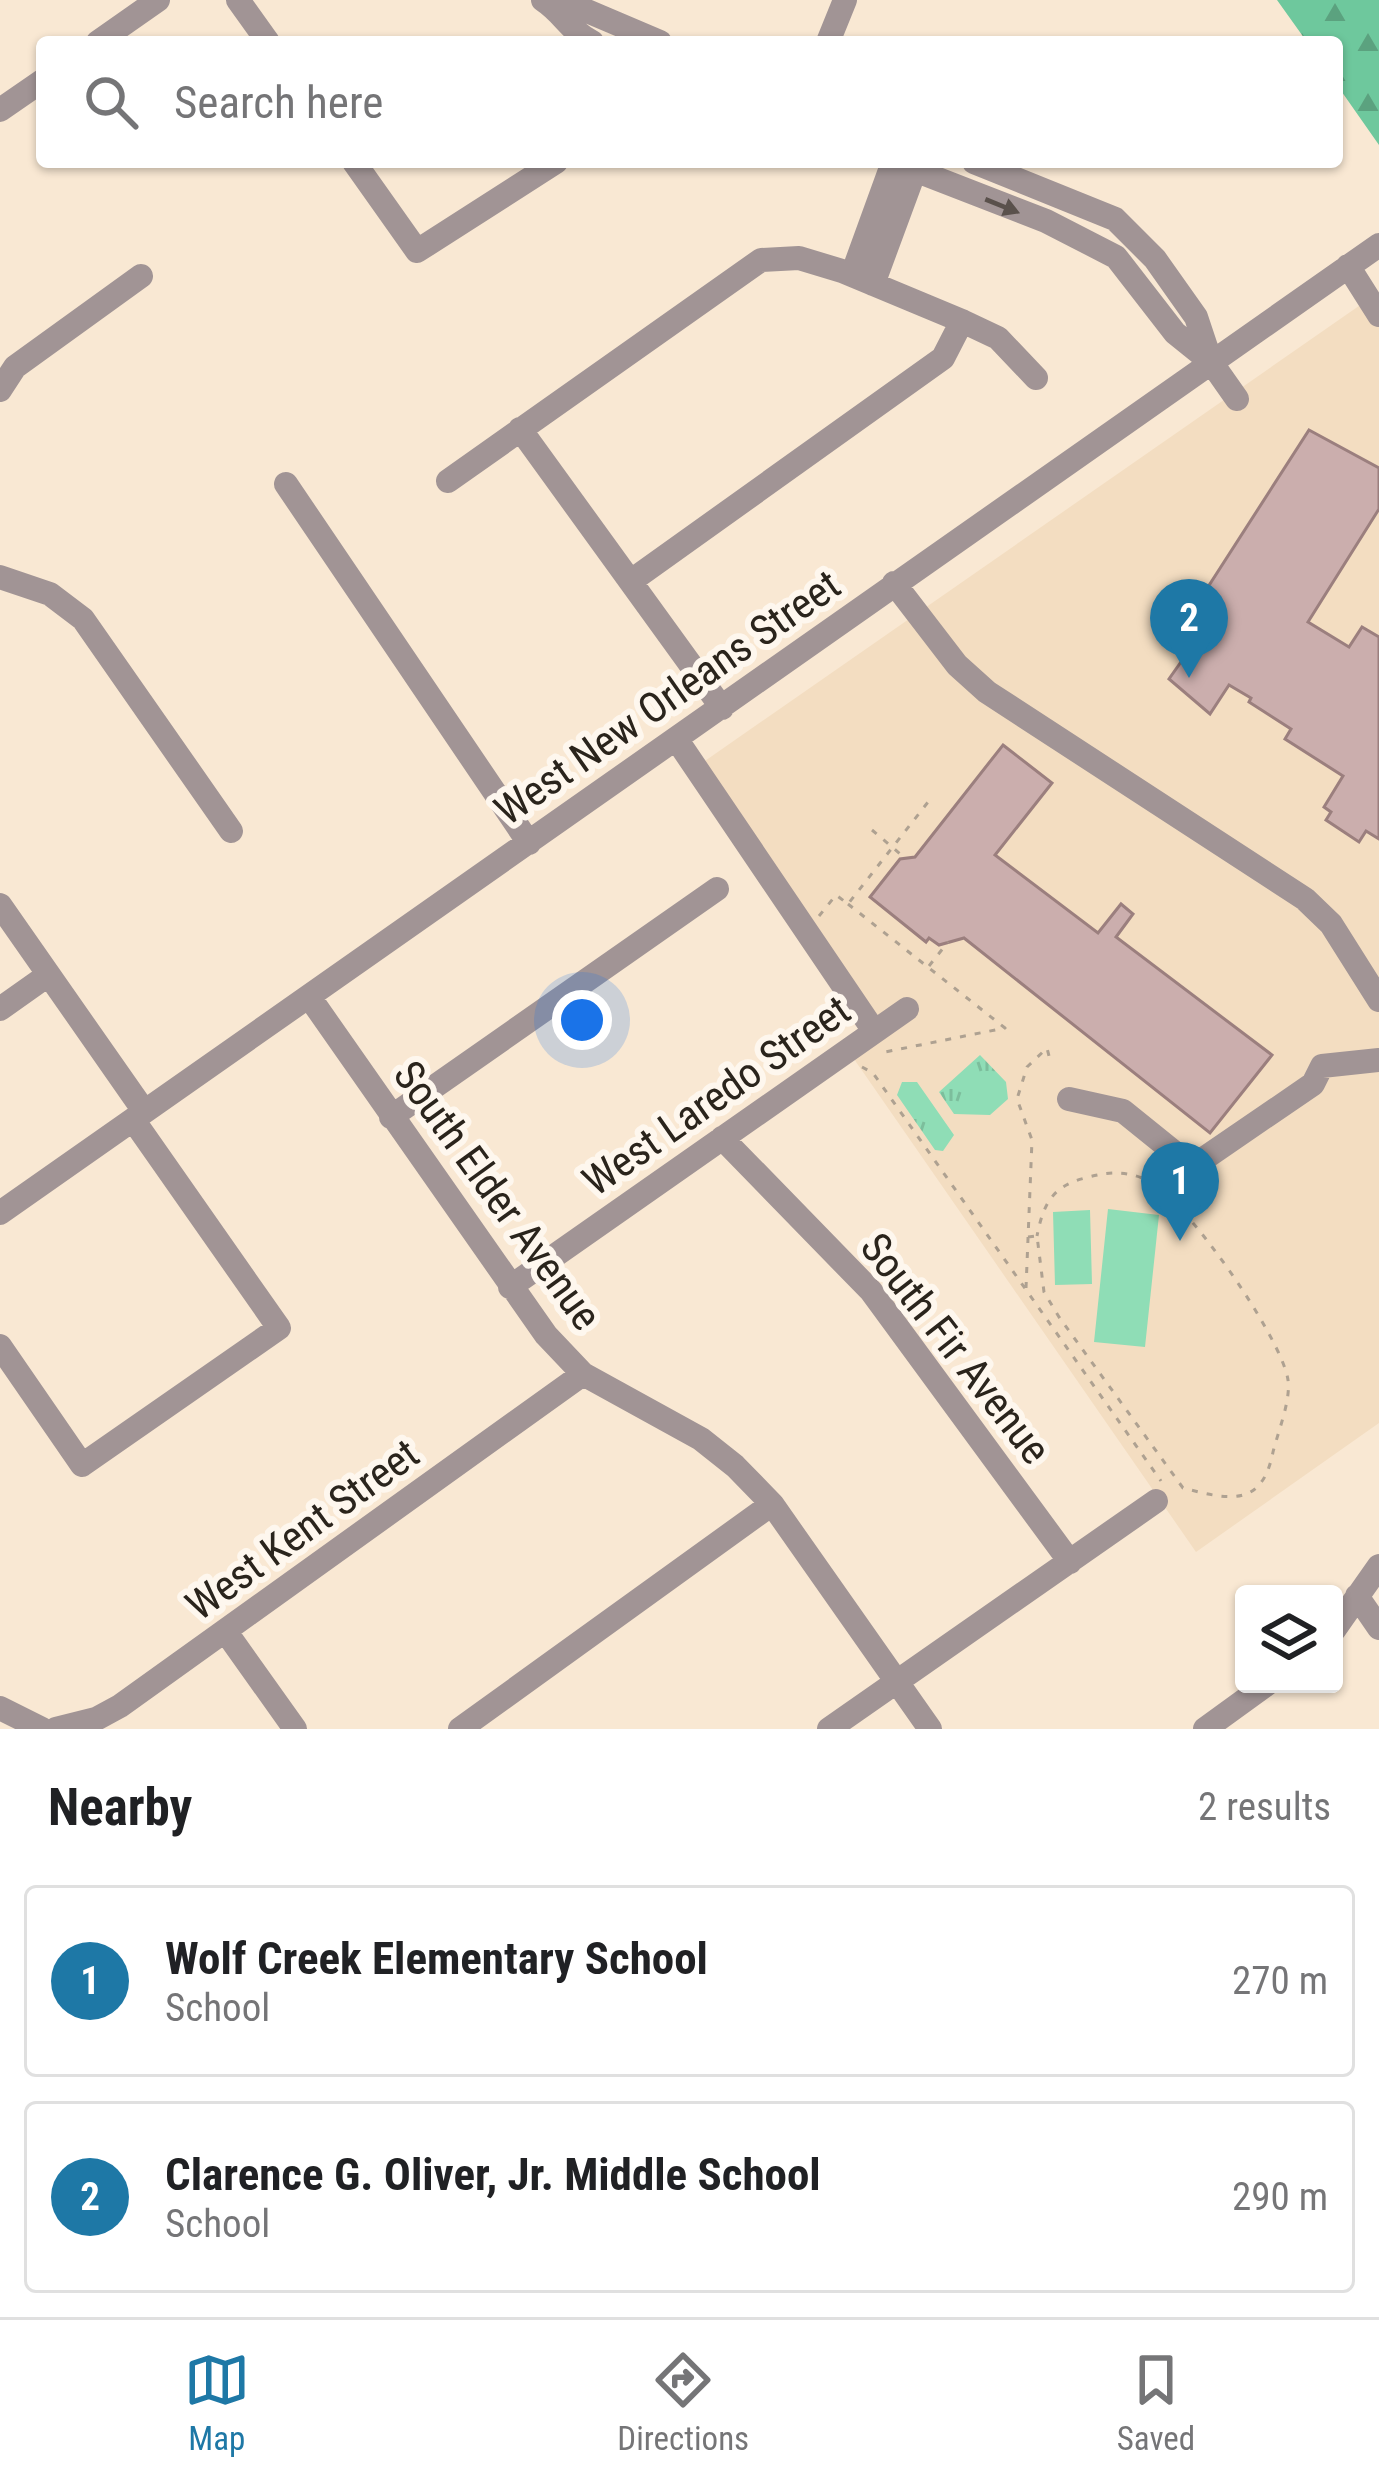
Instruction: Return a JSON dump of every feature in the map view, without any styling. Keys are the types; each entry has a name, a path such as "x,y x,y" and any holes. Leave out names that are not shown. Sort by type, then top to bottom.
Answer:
{"street":[{"path":"107,36 158,0"},
{"path":"238,0 264,36"},
{"path":"830,36 845,0"},
{"path":"552,6 587,10 643,36"},
{"path":"552,6 581,36"},
{"path":"0,110 36,85"},
{"path":"358,168 417,251 547,168"},
{"path":"862,280 903,168"},
{"path":"915,168 1046,221 1116,257 1175,333 1211,362"},
{"path":"989,168 1115,218 1138,240 1196,317 1211,362 1237,400"},
{"path":"1116,257 1138,240"},
{"name":"West New Orleans Street","path":"0,1213 1379,245"},
{"path":"448,481 761,260 799,258 962,321 998,338 1036,378"},
{"path":"1348,266 1379,315"},
{"path":"0,390 15,367 141,275"},
{"path":"631,581 943,358 962,321"},
{"path":"520,429 722,708"},
{"path":"286,484 529,843"},
{"path":"0,577 50,594 82,619 231,831"},
{"path":"894,584 957,665 987,692 1304,899 1330,924 1379,1000"},
{"path":"677,740 874,1031"},
{"path":"391,1117 717,890"},
{"path":"0,905 279,1328 82,1465 0,1346"},
{"path":"0,1009 48,975"},
{"name":"South Elder Avenue","path":"310,998 510,1287 583,1375 700,1438 772,1504 930,1729"},
{"name":"West Laredo Street","path":"510,1287 907,1009"},
{"path":"1069,1100 1123,1111 1180,1157 1202,1160 1313,1084 1322,1066 1379,1060"},
{"name":"South Fir Avenue","path":"722,1138 872,1291 1070,1562"},
{"name":"West Kent Street","path":"56,1729 96,1719 226,1632 583,1375"},
{"path":"829,1729 1163,1498"},
{"path":"460,1729 772,1504"},
{"path":"1343,1617 1379,1566"},
{"path":"1357,1596 1379,1628"},
{"path":"226,1632 295,1729"},
{"path":"1205,1729 1255,1693"},
{"path":"0,1708 42,1729"}],"path":[{"path":"848,904 932,797"},
{"path":"872,830 905,858"},
{"path":"817,925 836,895 1005,1028 865,1057"},
{"path":"928,968 948,942"},
{"path":"1026,1290 1032,1140 1018,1114 1018,1091 1032,1060 1047,1048 1050,1060"},
{"path":"857,1062 873,1073 1026,1290 1163,1498"},
{"path":"1111,1171 1148,1181 1193,1221 1231,1271 1288,1380 1269,1475 1256,1491 1241,1497 1183,1488 1044,1292 1037,1236 1042,1210 1054,1191 1111,1171"},
{"path":"1028,1237 1037,1236"}],"shaded area":[{"path":"1379,292 1379,1423 1196,1552 854,1059 887,1034 702,763"}],"green space":[{"path":"1277,0 1379,0 1379,145 1343,94 1343,36 1303,36"},
{"path":"980,1055 1006,1082 1008,1099 990,1115 954,1114 939,1092"},
{"path":"902,1082 917,1082 954,1135 943,1151 935,1150 897,1095"},
{"path":"1108,1209 1159,1215 1145,1347 1094,1342"},
{"path":"1090,1210 1092,1284 1055,1285 1053,1212"}],"building":[{"path":"1309,430 1379,468 1379,509 1308,622 1349,647 1362,627 1379,637 1379,839 1366,831 1359,842 1326,820 1331,812 1324,807 1343,776 1285,739 1291,729 1229,685 1210,714 1169,679 1195,642 1179,632"},
{"path":"1003,745 1052,783 995,855 1098,933 1121,904 1133,914 1116,937 1272,1055 1210,1133 964,938 939,945 929,938 926,942 870,897 900,859 915,857"}],"place":[{"name":"Clarence G. Oliver, Jr. Middle School","path":"1189,678"},
{"name":"Wolf Creek Elementary School","path":"1180,1241"}]}
